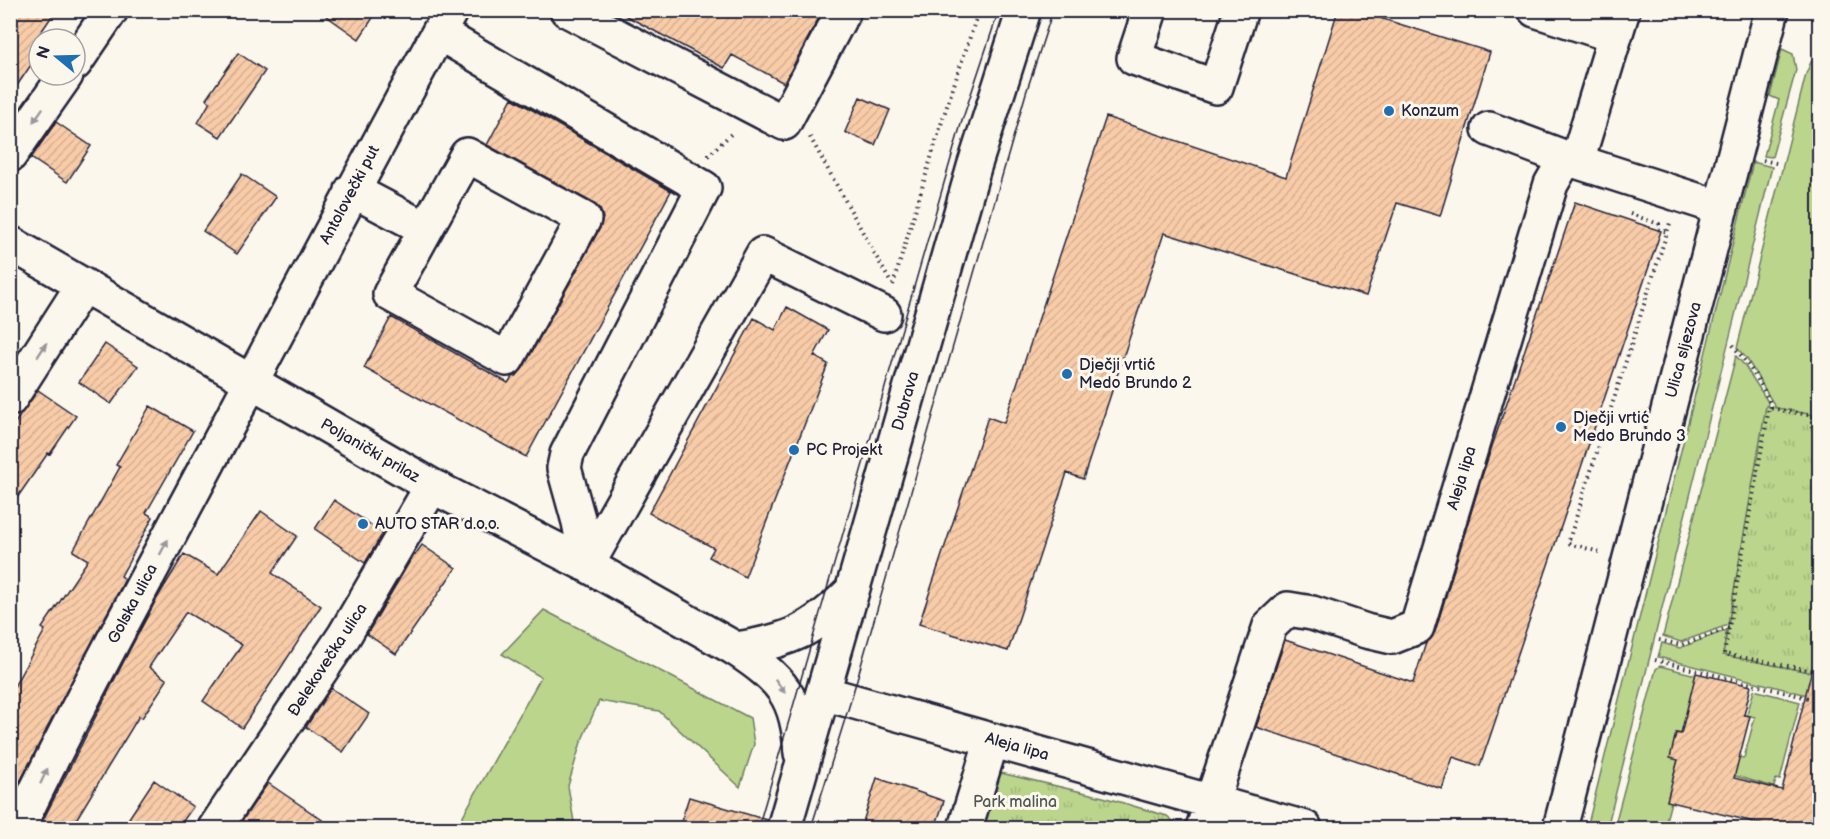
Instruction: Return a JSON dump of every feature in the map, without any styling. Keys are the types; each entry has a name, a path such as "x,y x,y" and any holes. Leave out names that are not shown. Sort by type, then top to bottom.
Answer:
{"street":[{"path":"87,45 111,10"},
{"path":"567,10 784,123 844,10"},
{"name":"Dubrava","path":"784,828 974,167 1024,10"},
{"path":"1150,10 1134,58 1216,87 1241,10"},
{"path":"1535,10 1619,23 1572,159"},
{"name":"Ulica sljezova","path":"1560,828 1772,10"},
{"path":"445,22 704,188 567,454 564,468 579,522 587,565"},
{"name":"Antolovečki put","path":"251,382 352,190 445,22"},
{"path":"10,155 58,87"},
{"path":"1489,129 1721,208"},
{"path":"467,155 584,219 507,359 390,294 426,229 467,155"},
{"name":"Aleja lipa","path":"1208,815 1270,626 1288,609 1312,613 1392,637 1417,627 1551,184 1572,159"},
{"path":"352,190 426,229"},
{"name":"Poljanički prilaz","path":"10,243 432,486 587,565 736,649 768,671 785,691 799,728 802,766"},
{"path":"587,565 763,254 888,300"},
{"path":"10,399 83,285"},
{"name":"Golska ulica","path":"18,828 55,752 251,382"},
{"name":"Đelekovečka ulica","path":"215,828 338,645 432,486"},
{"path":"736,649 765,645 805,630 818,623 850,593"},
{"name":"Aleja lipa","path":"822,693 992,740 1208,815 1305,828"},
{"path":"965,828 992,740"}],"path":[{"path":"888,300 943,118 979,10"},
{"path":"793,105 888,300"},
{"path":"686,177 757,109"},
{"path":"1599,552 1568,543 1668,230"},
{"path":"1732,345 1747,362 1768,395 1772,409"},
{"path":"1820,417 1769,408 1724,654 1820,672"},
{"path":"1659,639 1681,645 1730,628"},
{"path":"1654,660 1820,701"}],"green space":[{"path":"1782,49 1793,54 1796,70 1772,157 1764,156 1779,100 1770,96"},
{"path":"1819,56 1819,416 1776,408 1747,359 1737,348 1806,74 1811,62"},
{"path":"1753,162 1772,167 1628,745 1607,828 1587,828"},
{"path":"1736,356 1768,402 1728,625 1681,642 1663,636"},
{"path":"1766,406 1819,416 1819,674 1723,655"},
{"path":"544,610 750,718 754,744 740,787 659,711 599,701 581,742 568,786 575,828 456,828 541,677 502,654"},
{"path":"1727,630 1723,655 1819,674 1819,698 1658,657 1662,643 1680,648"},
{"path":"1660,666 1696,675 1681,734 1676,733 1678,760 1667,800 1671,802 1664,828 1614,828 1656,669"},
{"path":"1754,690 1800,702 1780,780 1776,779 1774,787 1732,775 1737,757 1744,758 1755,717 1747,715"},
{"name":"Park malina","path":"1001,773 1103,797 1167,816 1174,822 1175,828 980,828 995,777"}],"building":[{"path":"10,10 56,10 44,27 27,27 27,71 10,96"},
{"path":"318,10 378,10 359,39"},
{"path":"615,10 823,10 784,83 732,55 724,68"},
{"path":"1338,10 1354,10 1490,52 1440,216 1397,203 1366,296 1164,233 1083,479 1067,473 1008,651 919,624 988,417 1004,423 1106,117 1286,177"},
{"path":"238,53 265,71 220,137 198,123 210,102 206,99"},
{"path":"860,97 890,110 875,145 845,132"},
{"path":"512,98 671,191 526,457 364,368 391,317 508,383 523,368 600,228 603,218 600,209 593,203 487,145"},
{"path":"56,122 91,146 67,182 31,158"},
{"path":"242,174 276,197 237,254 203,231"},
{"path":"1575,202 1661,231 1480,766 1453,757 1442,789 1256,727 1285,640 1413,683 1426,643 1435,632 1482,476"},
{"path":"787,307 828,330 814,356 828,364 745,577 709,557 714,548 649,513 754,318 775,330"},
{"path":"105,344 138,366 111,404 79,382"},
{"path":"38,390 76,416 10,508 10,430"},
{"path":"150,406 193,431 146,513 153,517 121,576 125,579 10,801 10,694 45,630 42,628 88,560 73,551 120,467 116,465"},
{"path":"334,500 383,533 365,563 315,529"},
{"path":"261,511 297,536 272,573 321,606 242,728 203,701 242,645 186,612 149,667 167,680 142,718 139,716 71,828 39,828 156,600 184,554 218,574"},
{"path":"422,545 456,568 396,654 367,634 414,554"},
{"path":"1696,673 1751,686 1744,715 1750,716 1734,778 1782,790 1811,673 1820,674 1820,828 1779,828 1667,801 1678,760 1670,758 1676,733 1681,734"},
{"path":"331,688 369,714 343,752 306,727"},
{"path":"877,778 944,801 935,828 861,828"},
{"path":"154,780 193,807 178,828 144,828 129,818"},
{"path":"268,783 334,828 237,828"},
{"path":"689,797 767,820 766,828 679,828"}],"tram line":[{"path":"758,828 961,124 999,10"},
{"path":"811,828 851,700 1026,93 1053,10"}],"place":[{"name":"Konzum","path":"1389,111"},
{"name":"Dječji vrtić Medo Brundo 2","path":"1067,374"},
{"name":"Dječji vrtić Medo Brundo 3","path":"1561,427"},
{"name":"PC Projekt","path":"794,450"},
{"name":"AUTO STAR d.o.o.","path":"363,524"}]}
